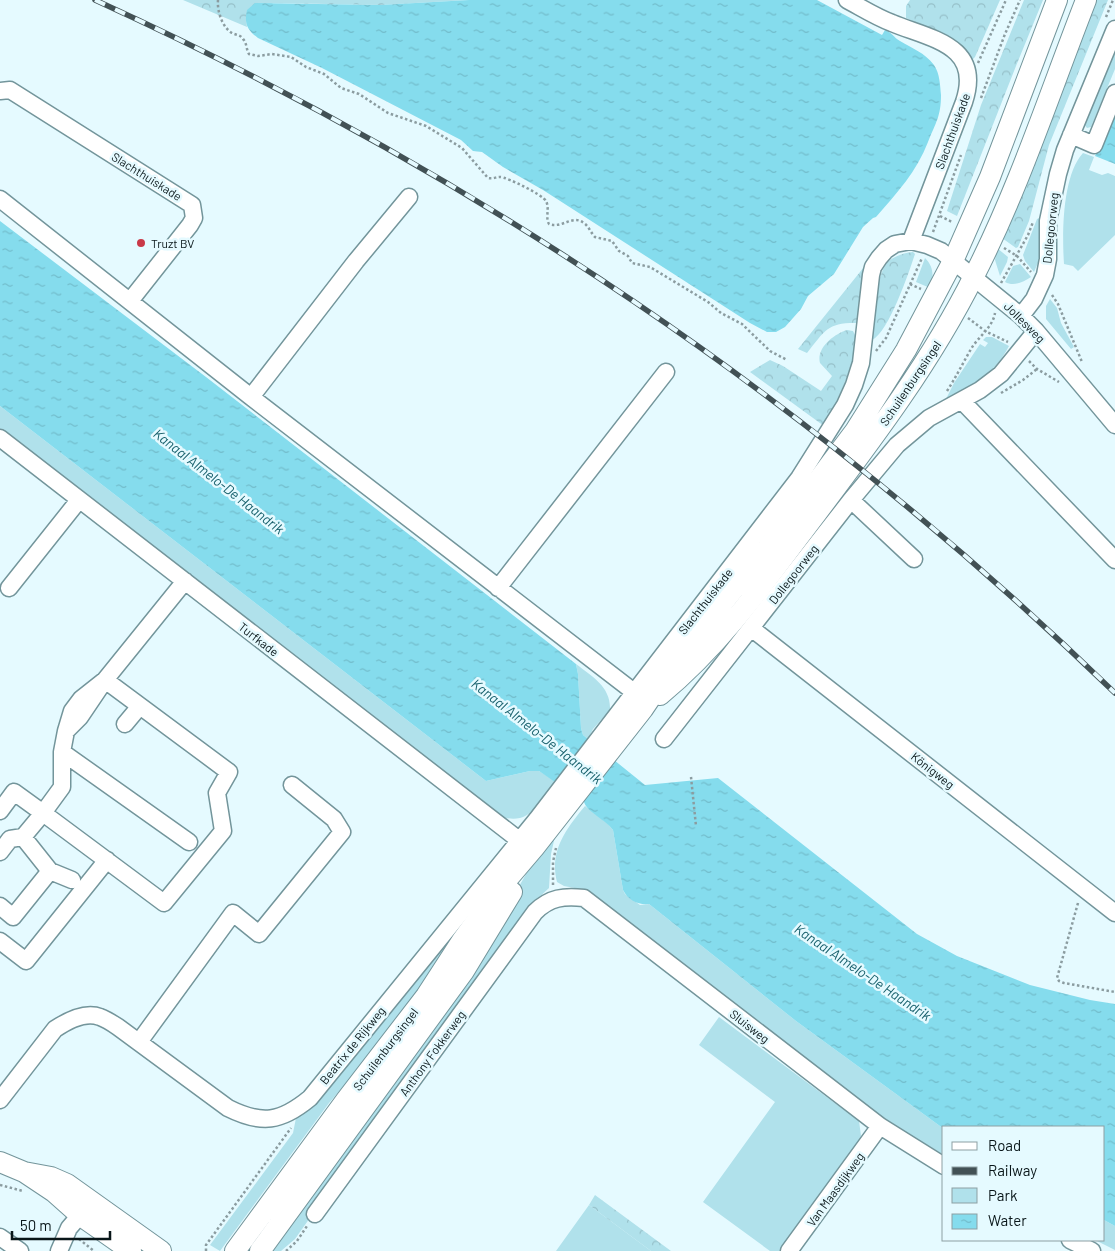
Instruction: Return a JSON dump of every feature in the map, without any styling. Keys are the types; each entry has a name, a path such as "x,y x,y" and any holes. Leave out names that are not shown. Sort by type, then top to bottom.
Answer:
{"main road":[{"name":"Schuilenburgsingel","path":"235,1251 426,996 463,939 500,888 527,844 639,700 674,663 768,548 855,431 906,350 953,261 990,178 1057,0"},
{"name":"Schuilenburgsingel","path":"639,700 687,673 716,642 780,562 912,383 947,327 974,277 1012,191 1086,0"},
{"name":"Schuilenburgsingel","path":"260,1251 464,971 510,895 527,844"},
{"path":"0,1162 24,1172 54,1192 80,1215 131,1251"},
{"path":"80,1215 161,1251"}],"street":[{"path":"847,0 890,23 950,46 958,54 967,70"},
{"name":"Dollegoorweg","path":"1021,316 1034,299 1042,284 1048,258 1048,221 1058,174 1071,135 1115,29"},
{"name":"Slachthuiskade","path":"639,700 799,478 846,405 861,363 873,267 886,250 896,244 910,241 968,92 967,70"},
{"name":"Slachthuiskade","path":"0,91 10,90 192,205 194,218 190,225 130,301"},
{"path":"1071,135 1094,145 1115,93"},
{"path":"251,397 356,261 409,197"},
{"path":"0,199 639,700"},
{"path":"910,241 927,245 953,261"},
{"name":"Jollesweg","path":"953,261 1021,316 1036,331 1115,425"},
{"name":"Dollegoorweg","path":"664,739 885,458 912,431 930,418 980,390 1001,374 1036,331"},
{"path":"498,588 666,372"},
{"path":"962,400 1115,560"},
{"name":"Turfkade","path":"0,438 527,844"},
{"path":"9,588 79,500"},
{"path":"851,500 914,559"},
{"path":"0,852 10,839 23,837 62,787 62,752 66,731 80,708 185,581"},
{"name":"Königweg","path":"751,628 1115,913"},
{"path":"0,811 14,792 164,903 223,831 217,793 229,772 105,680"},
{"path":"125,724 140,706"},
{"path":"62,752 189,842"},
{"path":"139,1042 234,913 259,934 342,832 334,819 292,785"},
{"path":"23,837 50,871 72,880"},
{"name":"Beatrix de Rijkweg","path":"0,1100 55,1029 66,1021 87,1016 98,1016 118,1027 228,1108 258,1118 275,1117 293,1111 310,1098 527,844"},
{"path":"0,941 26,961 107,860"},
{"path":"0,906 13,916 50,871"},
{"name":"Sluisweg","path":"554,899 566,896 584,898 880,1126 942,1165"},
{"name":"Anthony Fokkerweg","path":"315,1214 535,912 542,904 554,899"},
{"name":"Van Maasdijkweg","path":"789,1251 880,1126"},
{"path":"59,1251 80,1215"},
{"path":"0,1238 20,1251"},
{"path":"1072,1241 1092,1251"}],"path":[{"path":"218,0 218,8 222,20 229,30 244,40 249,54 258,56 272,54 290,57 306,67 324,74 341,88 359,94 388,113 421,123 440,133 462,148 488,178 503,178 529,188 544,198 547,204 549,224 561,226 574,219 579,220 586,224 595,237 612,241 620,251 628,256 632,263 650,267 708,302 721,313 742,324 770,351 787,360"},
{"path":"967,70 972,69 979,62 1006,0"},
{"path":"1017,256 1058,304 1083,367"},
{"path":"861,363 878,350 886,338 910,284"},
{"path":"945,394 972,347 985,330"},
{"path":"691,777 696,826"},
{"path":"554,899 553,862 558,840"},
{"path":"1083,888 1057,978 1064,983 1115,992"},
{"path":"206,1251 206,1245 291,1129 293,1111"},
{"path":"286,1251 298,1241 315,1214"}],"green space":[{"path":"183,0 469,0 380,5 273,3 246,20 247,27"},
{"path":"910,0 1000,0 975,57 970,62 955,42 906,18 906,6"},
{"path":"1024,0 1043,0 957,216 947,211 981,105"},
{"path":"1094,0 1108,0 1049,145 1029,221 1016,248 1002,238"},
{"path":"1115,45 1115,69 1091,127 1087,128 1083,123"},
{"path":"1083,153 1094,157 1089,170 1102,175 1108,173 1115,176 1115,235 1078,271 1073,266 1064,264 1063,237 1067,190 1076,163"},
{"path":"1042,217 1041,256 1034,272 1025,261 1023,255 1037,219"},
{"path":"997,248 1008,257 1000,276 995,260"},
{"path":"913,252 915,254 912,263 891,314 885,326 872,340 879,281 885,266 893,258 901,254"},
{"path":"925,258 932,272 930,288 916,282"},
{"path":"1020,264 1031,277 1015,284 1005,282 1013,266"},
{"path":"864,267 860,323 834,326 819,338 807,353 798,349"},
{"path":"1050,299 1057,308 1061,323 1074,347 1071,349 1046,319 1046,306"},
{"path":"847,330 853,331 857,339 855,351 844,384 824,426 750,372 770,360 783,366 821,391 832,376 820,363 819,357 823,347 832,338"},
{"path":"986,337 992,337 1009,346 989,373 944,403 954,383 980,344 985,347 988,343 983,340"},
{"path":"0,406 486,781 530,771 539,771 555,781 538,806 532,812 517,819 496,815 0,430"},
{"path":"576,664 600,683 610,702 610,710 593,729 588,739 583,735 581,728"},
{"path":"585,806 607,823 613,830 625,894 640,905 649,904 796,1021 942,1128 942,1154 887,1121 590,894 557,882 555,860 557,850 571,823"},
{"path":"556,832 551,854 549,888 533,903 295,1239 281,1251 264,1251 487,942 529,869"},
{"path":"511,860 379,1045 329,1103 220,1251 210,1245 293,1133 296,1118 306,1112"},
{"path":"719,1017 859,1121 861,1136 856,1149 780,1251 770,1251 703,1202 775,1102 699,1045"},
{"path":"595,1195 671,1251 651,1251 589,1205"},
{"path":"589,1205 651,1251 556,1251"},
{"path":"1105,1221 1115,1226 1115,1250 1097,1241 1105,1241"}],"water":[{"path":"469,0 817,0 882,35 885,30 888,31 898,40 926,57 934,65 939,76 941,102 939,114 918,163 899,190 876,217 863,227 834,274 808,296 801,309 785,327 776,332 767,332 482,152 473,151 461,140 322,68 258,38 251,32 246,22 247,10 255,3 380,5"},
{"path":"1115,107 1115,164 1095,156"},
{"name":"Kanaal Almelo-De Haandrik","path":"0,221 206,377 576,664 583,735 645,785 718,778 917,934 957,956 1030,985 1090,1000 1115,1004 1115,1226 1105,1221 1105,1126 942,1126 942,1128 796,1021 649,904 641,904 631,900 623,890 613,830 589,809 584,802 539,771 530,771 486,781 0,406"}],"railway":[{"path":"95,0 236,68 373,141 506,219 635,302 760,391 882,486 1000,587 1115,693"}],"place":[{"name":"Truzt BV","path":"141,243"}]}
